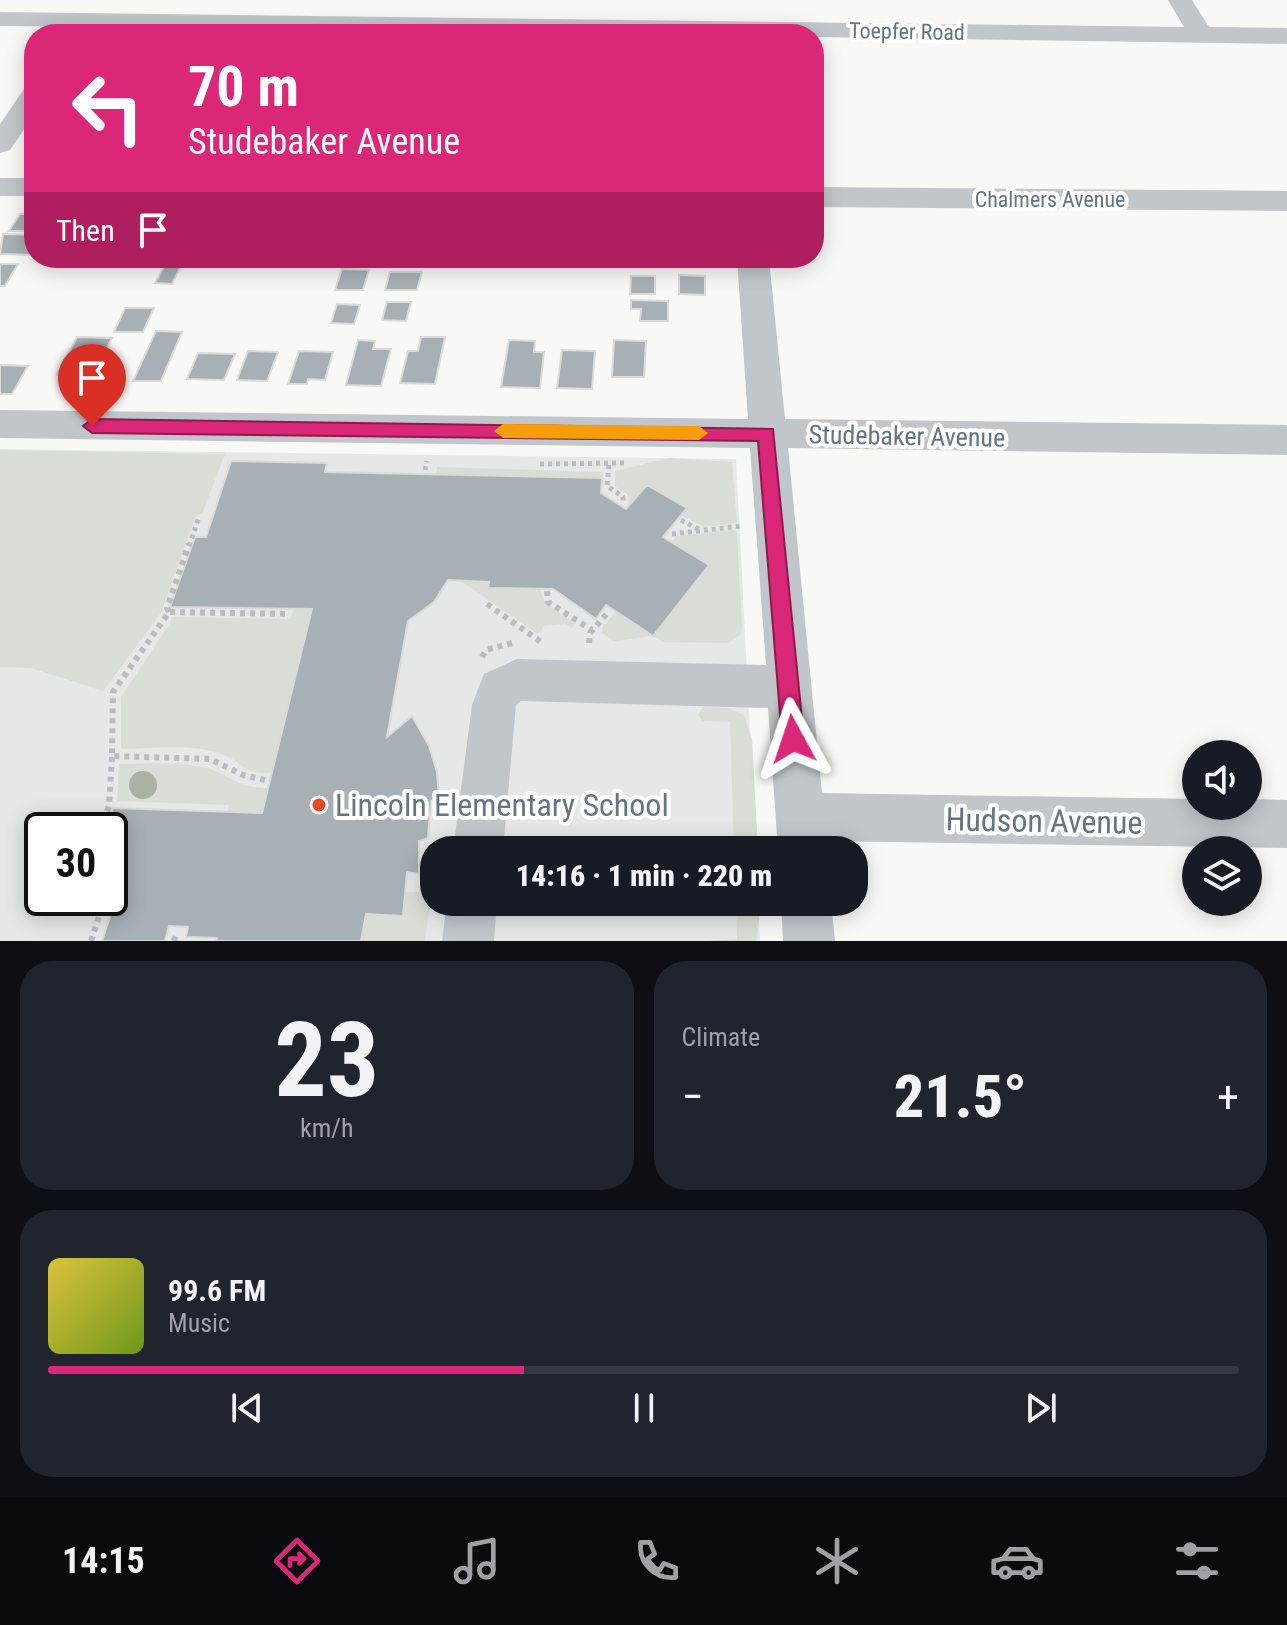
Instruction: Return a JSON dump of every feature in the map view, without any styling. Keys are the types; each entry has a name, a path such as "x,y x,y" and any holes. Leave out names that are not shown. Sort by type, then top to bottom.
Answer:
{"street":[{"path":"1180,0 1201,35"},
{"name":"Toepfer Road","path":"0,19 386,24"},
{"name":"Toepfer Road","path":"824,32 1287,36"},
{"path":"0,144 24,109"},
{"path":"0,187 24,187"},
{"name":"Chalmers Avenue","path":"824,197 1287,201"},
{"path":"754,268 801,833"},
{"name":"Studebaker Avenue","path":"0,424 1287,440"},
{"path":"480,836 494,705 500,689 529,661 789,687"},
{"name":"Hudson Avenue","path":"801,833 1287,824"},
{"path":"468,941 471,916"},
{"path":"807,916 809,941"}],"path":[{"path":"425,470 427,461"},
{"path":"609,465 607,486 623,497 623,504"},
{"path":"169,612 167,608 199,517"},
{"path":"681,520 700,531"},
{"path":"672,534 742,526"},
{"path":"547,591 548,602 592,630"},
{"path":"487,604 529,661"},
{"path":"589,643 592,630 609,611"},
{"path":"169,612 288,614"},
{"path":"107,812 113,692 169,612"},
{"path":"112,756 210,759 224,763 249,779 265,780"},
{"path":"91,941 99,916"}],"shaded area":[{"path":"0,449 736,459 755,836 420,836 420,916 759,916 760,941 0,941"},
{"path":"0,450 225,454 202,514 196,515 161,613 103,691 31,668 0,667"},
{"path":"669,458 732,462 737,523 704,527 681,515 687,508 648,485 628,506 628,496 615,486 615,471"},
{"path":"437,467 603,472 602,478 436,475"},
{"path":"737,532 741,634 729,643 663,642 653,636 614,641 602,633 602,628 616,611 653,635 709,565 672,542 676,536"},
{"path":"461,581 489,582 489,588 540,589 545,603 575,624 572,628 566,624 544,626 540,633 536,633"},
{"path":"294,609 312,609 272,773 254,771 229,757 197,749 121,749 121,697 174,617 290,619"},
{"path":"703,707 728,708 744,715 752,739 757,836 734,836 730,722 703,721 698,715"},
{"path":"119,764 192,765 212,770 247,786 268,788 262,813 228,811 229,805 117,801"},
{"path":"405,892 420,892 420,916 428,916 425,941 361,941 366,914 402,916"},
{"path":"736,916 759,916 756,941 702,941 737,939"}],"building":[{"path":"20,214 24,214 24,231 9,231"},
{"path":"3,234 24,235 24,255 0,254"},
{"path":"0,264 18,264 5,286 0,286"},
{"path":"163,268 180,268 172,284 155,283"},
{"path":"342,269 369,270 363,290 335,290"},
{"path":"390,272 422,272 417,290 385,290"},
{"path":"679,275 705,276 705,295 679,294"},
{"path":"631,276 655,276 655,294 630,294"},
{"path":"631,300 668,301 668,321 640,321 641,309 631,309"},
{"path":"387,302 411,302 406,321 382,320"},
{"path":"337,304 360,305 354,324 331,323"},
{"path":"125,308 154,308 143,332 114,332"},
{"path":"156,331 182,332 161,381 133,381"},
{"path":"77,337 112,338 93,375 57,375"},
{"path":"421,337 445,337 435,384 400,383 408,351 418,351"},
{"path":"358,340 375,341 373,349 391,349 381,386 346,385"},
{"path":"509,340 535,341 534,352 544,352 540,388 501,387"},
{"path":"614,340 646,341 644,377 612,377"},
{"path":"562,350 595,351 592,389 557,388"},
{"path":"248,351 278,352 267,381 237,380"},
{"path":"299,351 333,352 325,380 308,379 307,384 288,384"},
{"path":"198,353 235,354 224,380 187,379"},
{"path":"0,365 28,366 12,394 0,394"},
{"path":"231,461 327,463 325,472 602,478 601,493 626,509 647,485 687,508 663,537 709,565 653,636 606,605 596,619 553,589 488,588 489,582 448,580 434,602 408,621 387,737 412,716 429,746 437,772 439,798 431,801 428,836 420,836 419,874 407,872 403,916 366,914 361,941 216,941 217,938 186,937 188,927 169,926 165,941 102,941 110,916 128,916 128,812 112,812 113,808 262,813 312,609 170,607 195,537 206,537"}],"slow traffic":[{"path":"503,431 699,433"}],"place":[{"name":"Lincoln Elementary School","path":"319,805"}],"route":[{"path":"92,426 767,434 793,739"}]}
